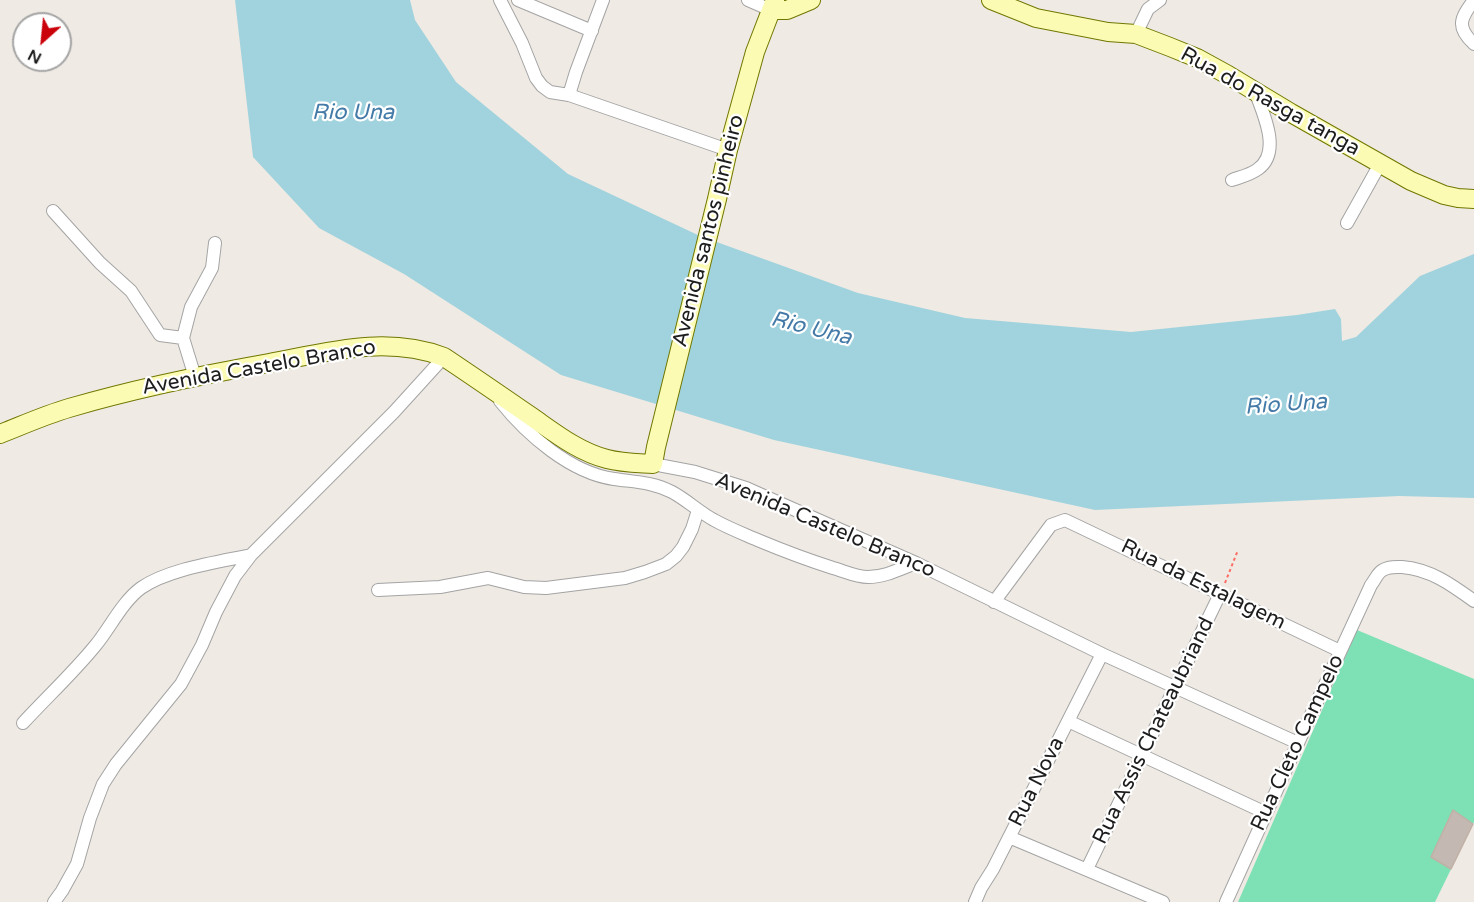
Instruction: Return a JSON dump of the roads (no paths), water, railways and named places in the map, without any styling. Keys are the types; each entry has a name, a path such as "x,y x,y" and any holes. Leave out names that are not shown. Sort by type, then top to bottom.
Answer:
{"street":[{"path":"500,0 522,43 536,78 550,92 568,95 728,150"},
{"path":"518,0 592,30"},
{"path":"568,95 603,0"},
{"path":"748,0 773,5 783,10 811,0"},
{"name":"Rua do Rasga tanga","path":"991,0 1036,18 1108,32 1136,34 1197,58 1380,164 1432,191 1458,198 1474,199"},
{"path":"1136,34 1149,9 1160,0"},
{"path":"1474,0 1461,28 1474,44"},
{"name":"Avenida santos pinheiro","path":"654,456 728,150 755,52 773,5"},
{"path":"1232,180 1250,174 1259,168 1265,162 1268,154 1269,129 1255,91"},
{"path":"1347,224 1380,164"},
{"path":"53,211 100,263 130,291 160,335 183,338"},
{"path":"195,377 183,338 191,307 212,268 215,243"},
{"name":"Avenida Castelo Branco","path":"0,434 67,409 147,387 195,377 370,346 390,345 428,351 444,357 590,453 617,461 654,456 746,488 916,563 1102,654 1298,743"},
{"path":"54,902 77,864 90,818 103,784 116,764 181,684 202,645 216,612 250,555 394,412 444,357"},
{"name":"Avenida Castelo Branco","path":"490,388 527,430 571,464 590,473 653,484 671,492 736,531 814,562 857,575 870,577 886,574 916,563"},
{"path":"378,590 440,587 488,578 524,587 546,588 625,578 666,564 676,556 692,529 698,510"},
{"name":"Rua da Estalagem","path":"994,602 1051,525 1065,520 1340,651"},
{"path":"23,723 80,664 125,605 141,589 156,580 176,573 250,555"},
{"name":"Rua Cleto Campelo","path":"1226,902 1371,585 1382,570 1391,567 1414,568 1428,572 1474,601"},
{"name":"Rua Assis Chateaubriand","path":"1087,869 1220,594"},
{"name":"Rua Nova","path":"972,901 993,869 1102,654"},
{"path":"1068,721 1266,813"},
{"path":"1009,837 1163,902"}],"water":[{"name":"Rio Una","path":"235,0 410,0 415,20 456,82 568,174 700,236 858,293 965,318 1131,332 1335,309 1341,319 1342,341 1356,337 1420,276 1474,254 1474,498 1399,496 1095,510 774,440 561,375 404,274 319,228 253,157"}]}
